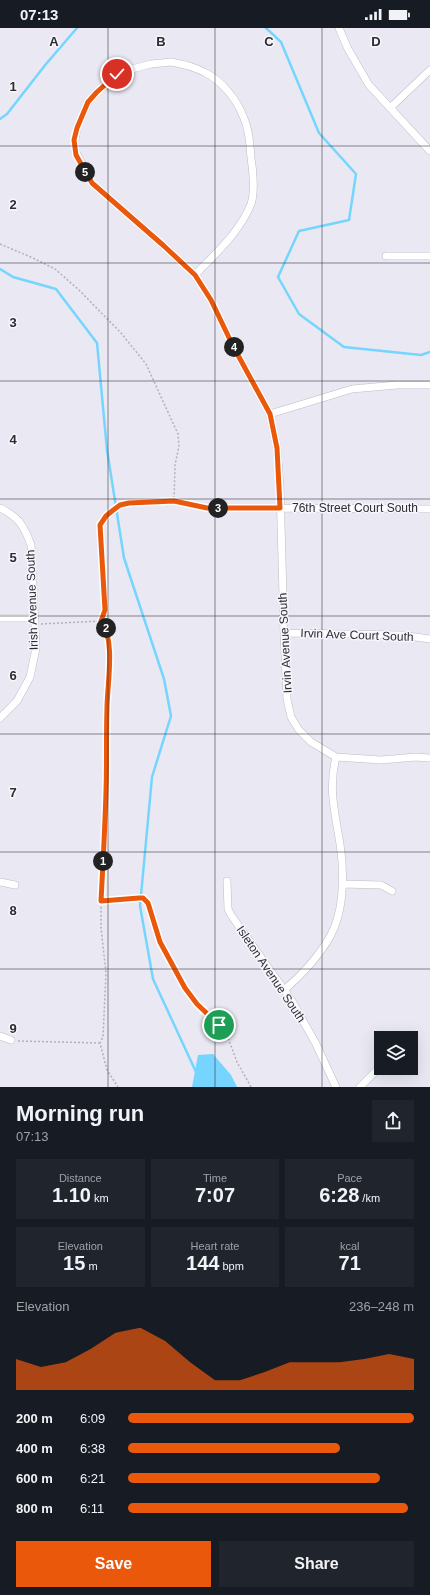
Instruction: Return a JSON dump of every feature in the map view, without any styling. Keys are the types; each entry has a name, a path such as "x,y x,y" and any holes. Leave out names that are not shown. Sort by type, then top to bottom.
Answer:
{"street":[{"path":"339,28 348,49 369,85 430,151"},
{"name":"Irvin Avenue South","path":"195,275 234,234 246,216 252,202 253,170 248,133 243,115 228,92 206,73 184,64 171,62 151,64 128,70 117,74 88,102 77,128 74,140 76,155 92,183 195,275 211,300 233,346 270,414 277,448 287,699 291,717 299,730 311,742 336,757"},
{"path":"390,108 430,70"},
{"path":"386,256 430,256"},
{"path":"270,414 352,389 397,385 430,385"},
{"name":"Irish Avenue South","path":"0,508 10,513 21,522 30,546 36,648 30,676 17,701 0,718"},
{"name":"76th Street Court South","path":"280,508 430,508"},
{"path":"0,618 34,621"},
{"name":"Irvin Ave Court South","path":"284,633 401,635 430,639"},
{"path":"284,990 310,965 335,925 342,884 340,846 331,792 332,772 336,757 381,760 416,757 430,758"},
{"name":"Isleton Avenue South","path":"227,881 228,903 231,915 284,990 316,1044 336,1087"},
{"path":"0,882 15,885"},
{"path":"342,884 381,885 392,891"},
{"path":"0,1036 11,1040"},
{"path":"360,1087 374,1073"}],"path":[{"path":"0,244 46,264 67,278 121,333 143,360 178,434 179,446 175,465 174,501"},
{"path":"101,621 105,610 100,525 106,516 120,505 174,501 207,508 280,508"},
{"path":"34,621 101,621"},
{"path":"101,621 105,626 107,633 109,652 106,790 101,901 101,928 106,973 103,1037 100,1043 107,1070 118,1087"},
{"path":"101,901 143,898 148,903 160,942 185,988 194,1001 219,1025 227,1035 236,1062 251,1087"},
{"path":"11,1040 29,1042 100,1043"}],"water":[{"path":"213,1054 231,1075 237,1087 192,1087 198,1055"}],"waterway":[{"path":"0,119 7,114 46,64 77,28"},
{"path":"266,28 281,42 319,133 356,174 349,220 299,231 278,277 299,314 344,347 421,355 430,352"},
{"path":"0,269 13,277 56,289 97,343 107,450 124,558 164,679 171,716 152,777 140,906 153,979 196,1072"}],"route":[{"path":"117,74 88,102 77,128 74,140 74,150 76,155 92,183 195,275 211,300 233,346 270,414 277,448 280,508 207,508 174,501 129,503 120,505 112,511 106,516 100,525 105,610 101,621 105,626 107,633 109,652 106,790 101,901 143,898 148,903 160,942 185,988 205,1013 219,1025"}]}
